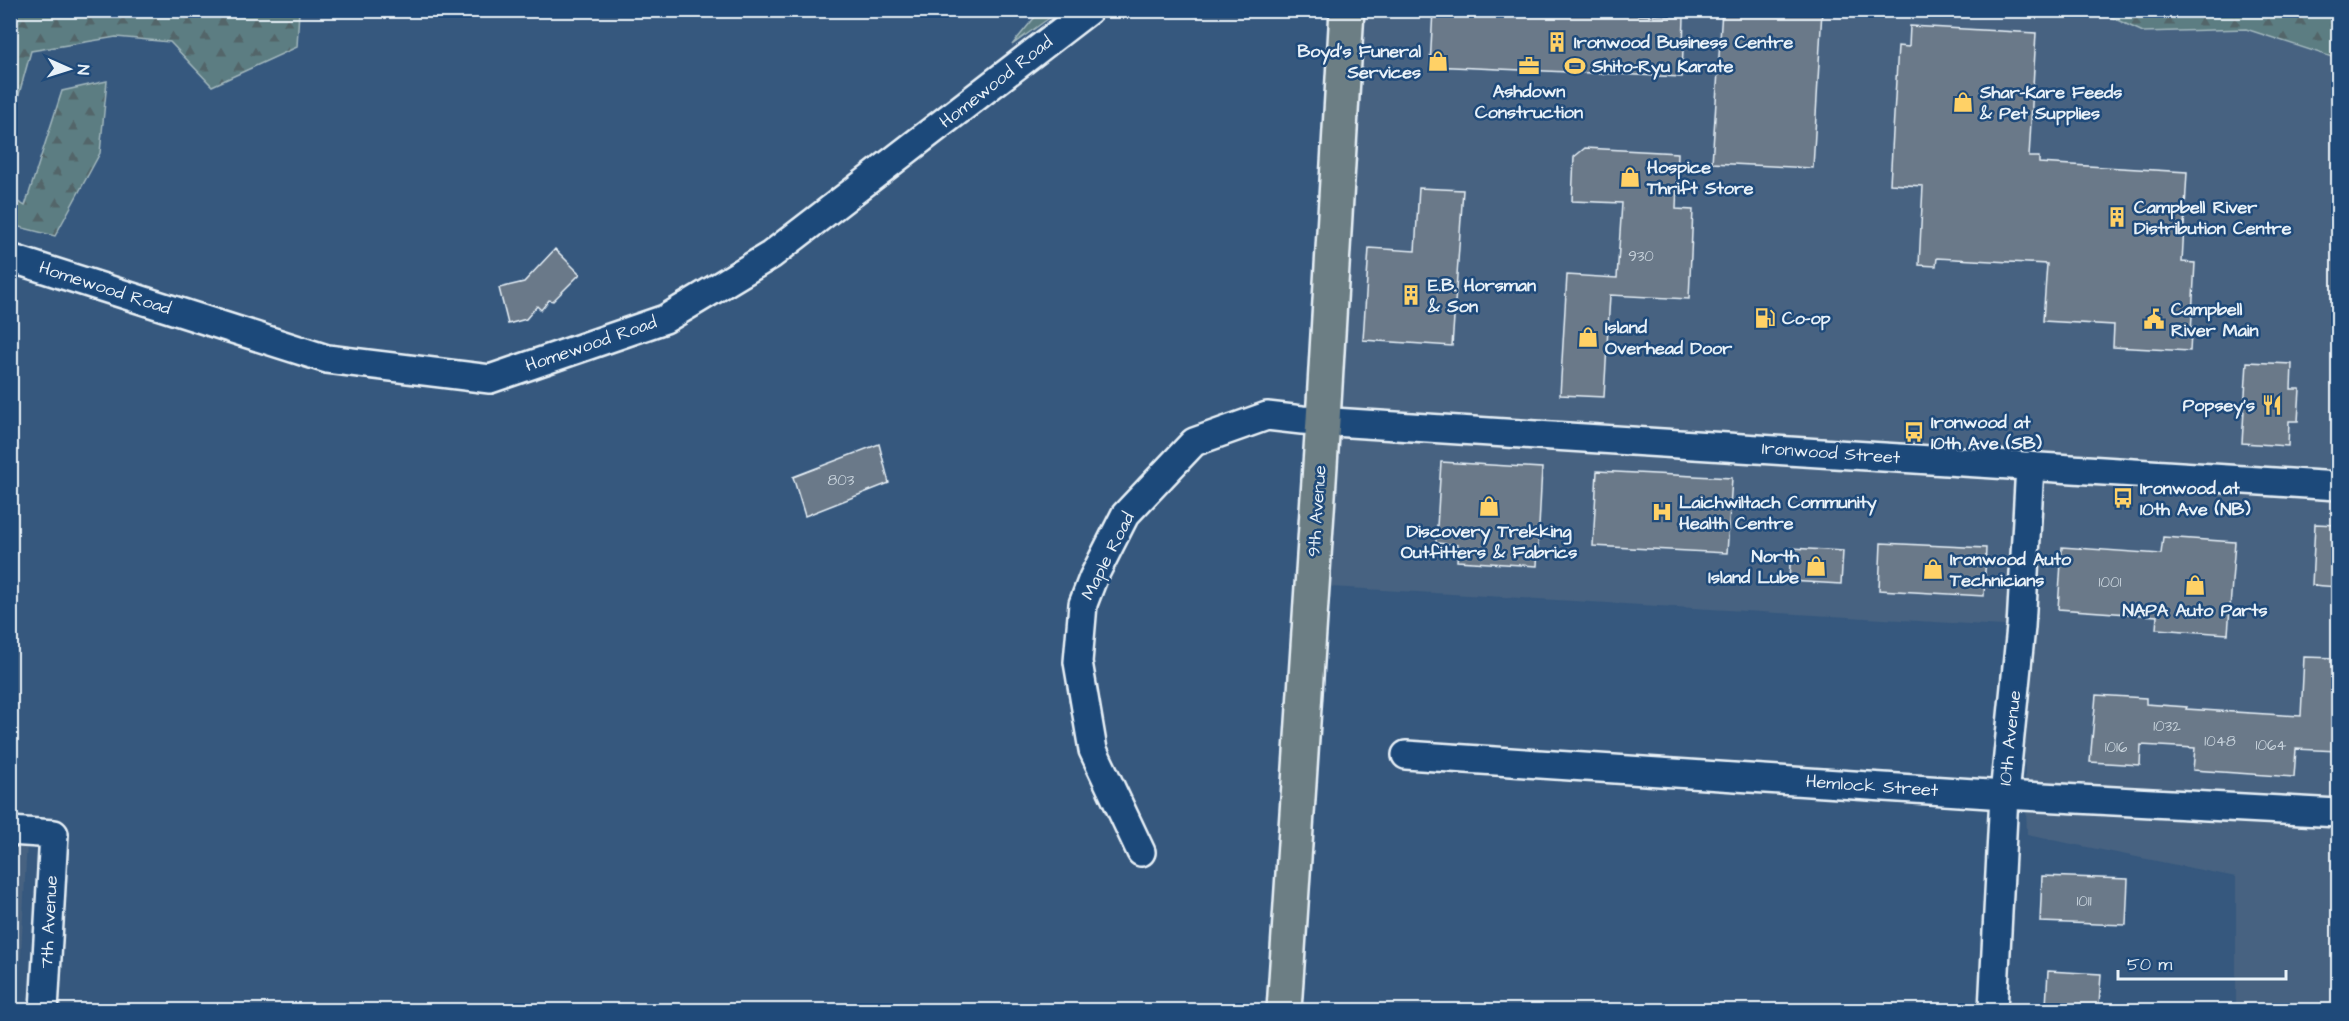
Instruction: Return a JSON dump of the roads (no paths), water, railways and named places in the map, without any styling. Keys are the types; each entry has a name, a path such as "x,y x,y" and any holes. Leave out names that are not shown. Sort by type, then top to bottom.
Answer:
{"main road":[{"name":"9th Avenue","path":"1284,1011 1323,420 1347,10"}],"street":[{"name":"Homewood Road","path":"10,258 327,359 490,379 664,318 771,255 1089,10"},
{"name":"Maple Road","path":"1141,852 1093,750 1087,719 1078,662 1083,604 1093,578 1125,515 1194,442 1267,416 1323,420"},
{"name":"Ironwood Street","path":"1323,420 2338,486"},
{"name":"10th Avenue","path":"1993,1011 2004,795 2021,627 2030,466"},
{"name":"Hemlock Street","path":"1406,755 2004,795 2338,813"},
{"name":"7th Avenue","path":"10,831 54,834 44,1011"}],"place":[{"name":"Ironwood Business Centre","path":"1557,42"},
{"name":"Boyd's Funeral Services","path":"1438,61"},
{"name":"Ashdown Construction","path":"1529,66"},
{"name":"Shito-Ryu Karate","path":"1575,66"},
{"name":"Shar-Kare Feeds & Pet Supplies","path":"1963,102"},
{"name":"Hospice Thrift Store","path":"1630,177"},
{"name":"Campbell River Distribution Centre","path":"2117,217"},
{"name":"E.B. Horsman & Son","path":"1411,295"},
{"name":"Co-op","path":"1765,318"},
{"name":"Campbell River Main","path":"2154,319"},
{"name":"Island Overhead Door","path":"1588,337"},
{"name":"Popsey's","path":"2272,405"},
{"name":"Ironwood at 10th Ave (SB)","path":"1914,432"},
{"name":"Ironwood at 10th Ave (NB)","path":"2123,498"},
{"name":"Discovery Trekking Outfitters & Fabrics","path":"1489,506"},
{"name":"Laichwiltach Community Health Centre","path":"1662,512"},
{"name":"North Island Lube","path":"1816,566"},
{"name":"Ironwood Auto Technicians","path":"1933,569"},
{"name":"NAPA Auto Parts","path":"2195,585"}]}
